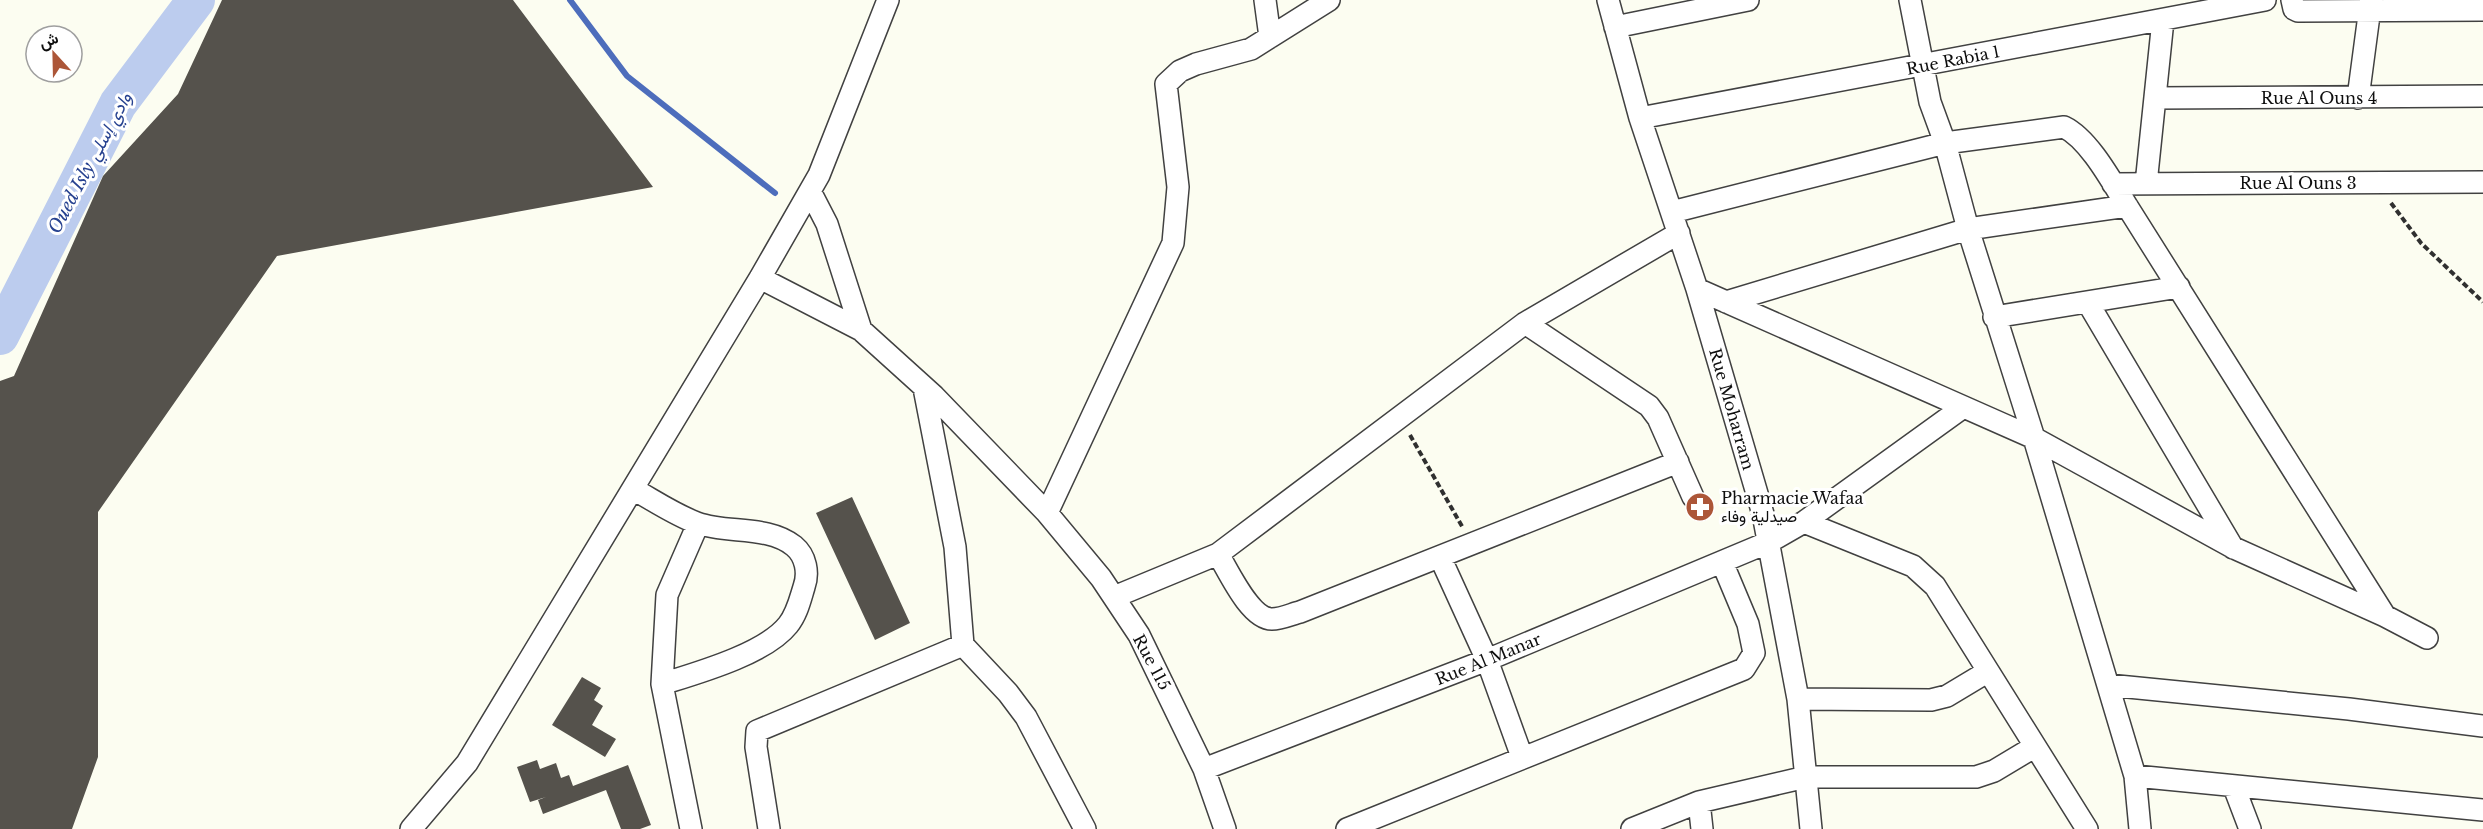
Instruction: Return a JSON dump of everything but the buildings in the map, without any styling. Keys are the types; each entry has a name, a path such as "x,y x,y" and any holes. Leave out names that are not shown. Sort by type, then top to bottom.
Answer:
{"street":[{"path":"411,829 467,763 760,278 819,175 888,0"},
{"path":"1265,0 1270,37"},
{"path":"1047,513 1173,243 1178,187 1166,84 1180,71 1251,49 1329,0"},
{"name":"Rue Moharram","path":"1608,0 1640,118 1697,289 1769,542 1798,699 1811,829"},
{"path":"1615,27 1748,0"},
{"path":"1910,0 1930,102 1945,142 1994,317 2034,438 2135,776 2140,829"},
{"name":"Rue Rabia 1","path":"1640,118 2265,0"},
{"path":"2293,3 2298,11 2370,5 2483,10"},
{"path":"2358,98 2370,5"},
{"path":"2146,184 2163,20"},
{"name":"Rue Al Ouns 4","path":"2155,98 2483,96"},
{"path":"1672,212 1945,142 2064,127 2079,137 2113,184 2385,616"},
{"name":"Rue Al Ouns 3","path":"2113,184 2483,182"},
{"path":"810,191 830,233 861,330"},
{"path":"1726,302 1968,229 2127,206"},
{"path":"1114,597 1218,554 1525,323 1679,233"},
{"path":"760,278 861,330"},
{"path":"1994,317 2179,286"},
{"path":"1697,289 2034,438 2234,548 2385,616 2427,638"},
{"path":"2088,303 2234,548"},
{"path":"1525,323 1649,406 1693,497"},
{"name":"Rue 115","path":"861,330 924,388 1047,513 1114,597 1139,635 1204,769 1225,829"},
{"path":"924,388 955,548 963,645 1008,693 1026,717 1085,829"},
{"name":"Rue Al Manar","path":"1204,769 1487,660 1769,542 1804,522 1962,408"},
{"path":"1218,554 1245,598 1259,615 1272,619 1300,612 1678,462"},
{"path":"631,491 697,526 775,536 794,546 803,559 808,577 788,625 772,639 723,664 662,684"},
{"path":"1804,522 1920,570 1935,586 2087,829"},
{"path":"691,829 662,684 667,595 697,526"},
{"path":"1440,557 1487,660 1522,757"},
{"path":"1347,829 1744,669 1754,653 1748,624 1722,562"},
{"path":"770,829 756,747 757,731 963,645"},
{"path":"1798,699 1930,700 1947,696 1987,672"},
{"path":"2108,686 2349,709 2483,726"},
{"path":"1632,829 1700,802 1806,777 1965,779 1994,771 2034,747"},
{"path":"2135,776 2483,810"},
{"path":"2234,787 2250,829"},
{"path":"1700,802 1702,829"}],"path":[{"path":"2376,183 2421,243 2483,302"},
{"path":"1400,419 1472,544"}],"waterway":[{"name":"Oued Isly وادي إسلي","path":"0,336 118,104 196,0"},
{"path":"570,0 627,76 775,193"}],"place":[{"name":"Pharmacie Wafaa صيدلية وفاء","path":"1700,507"}]}
